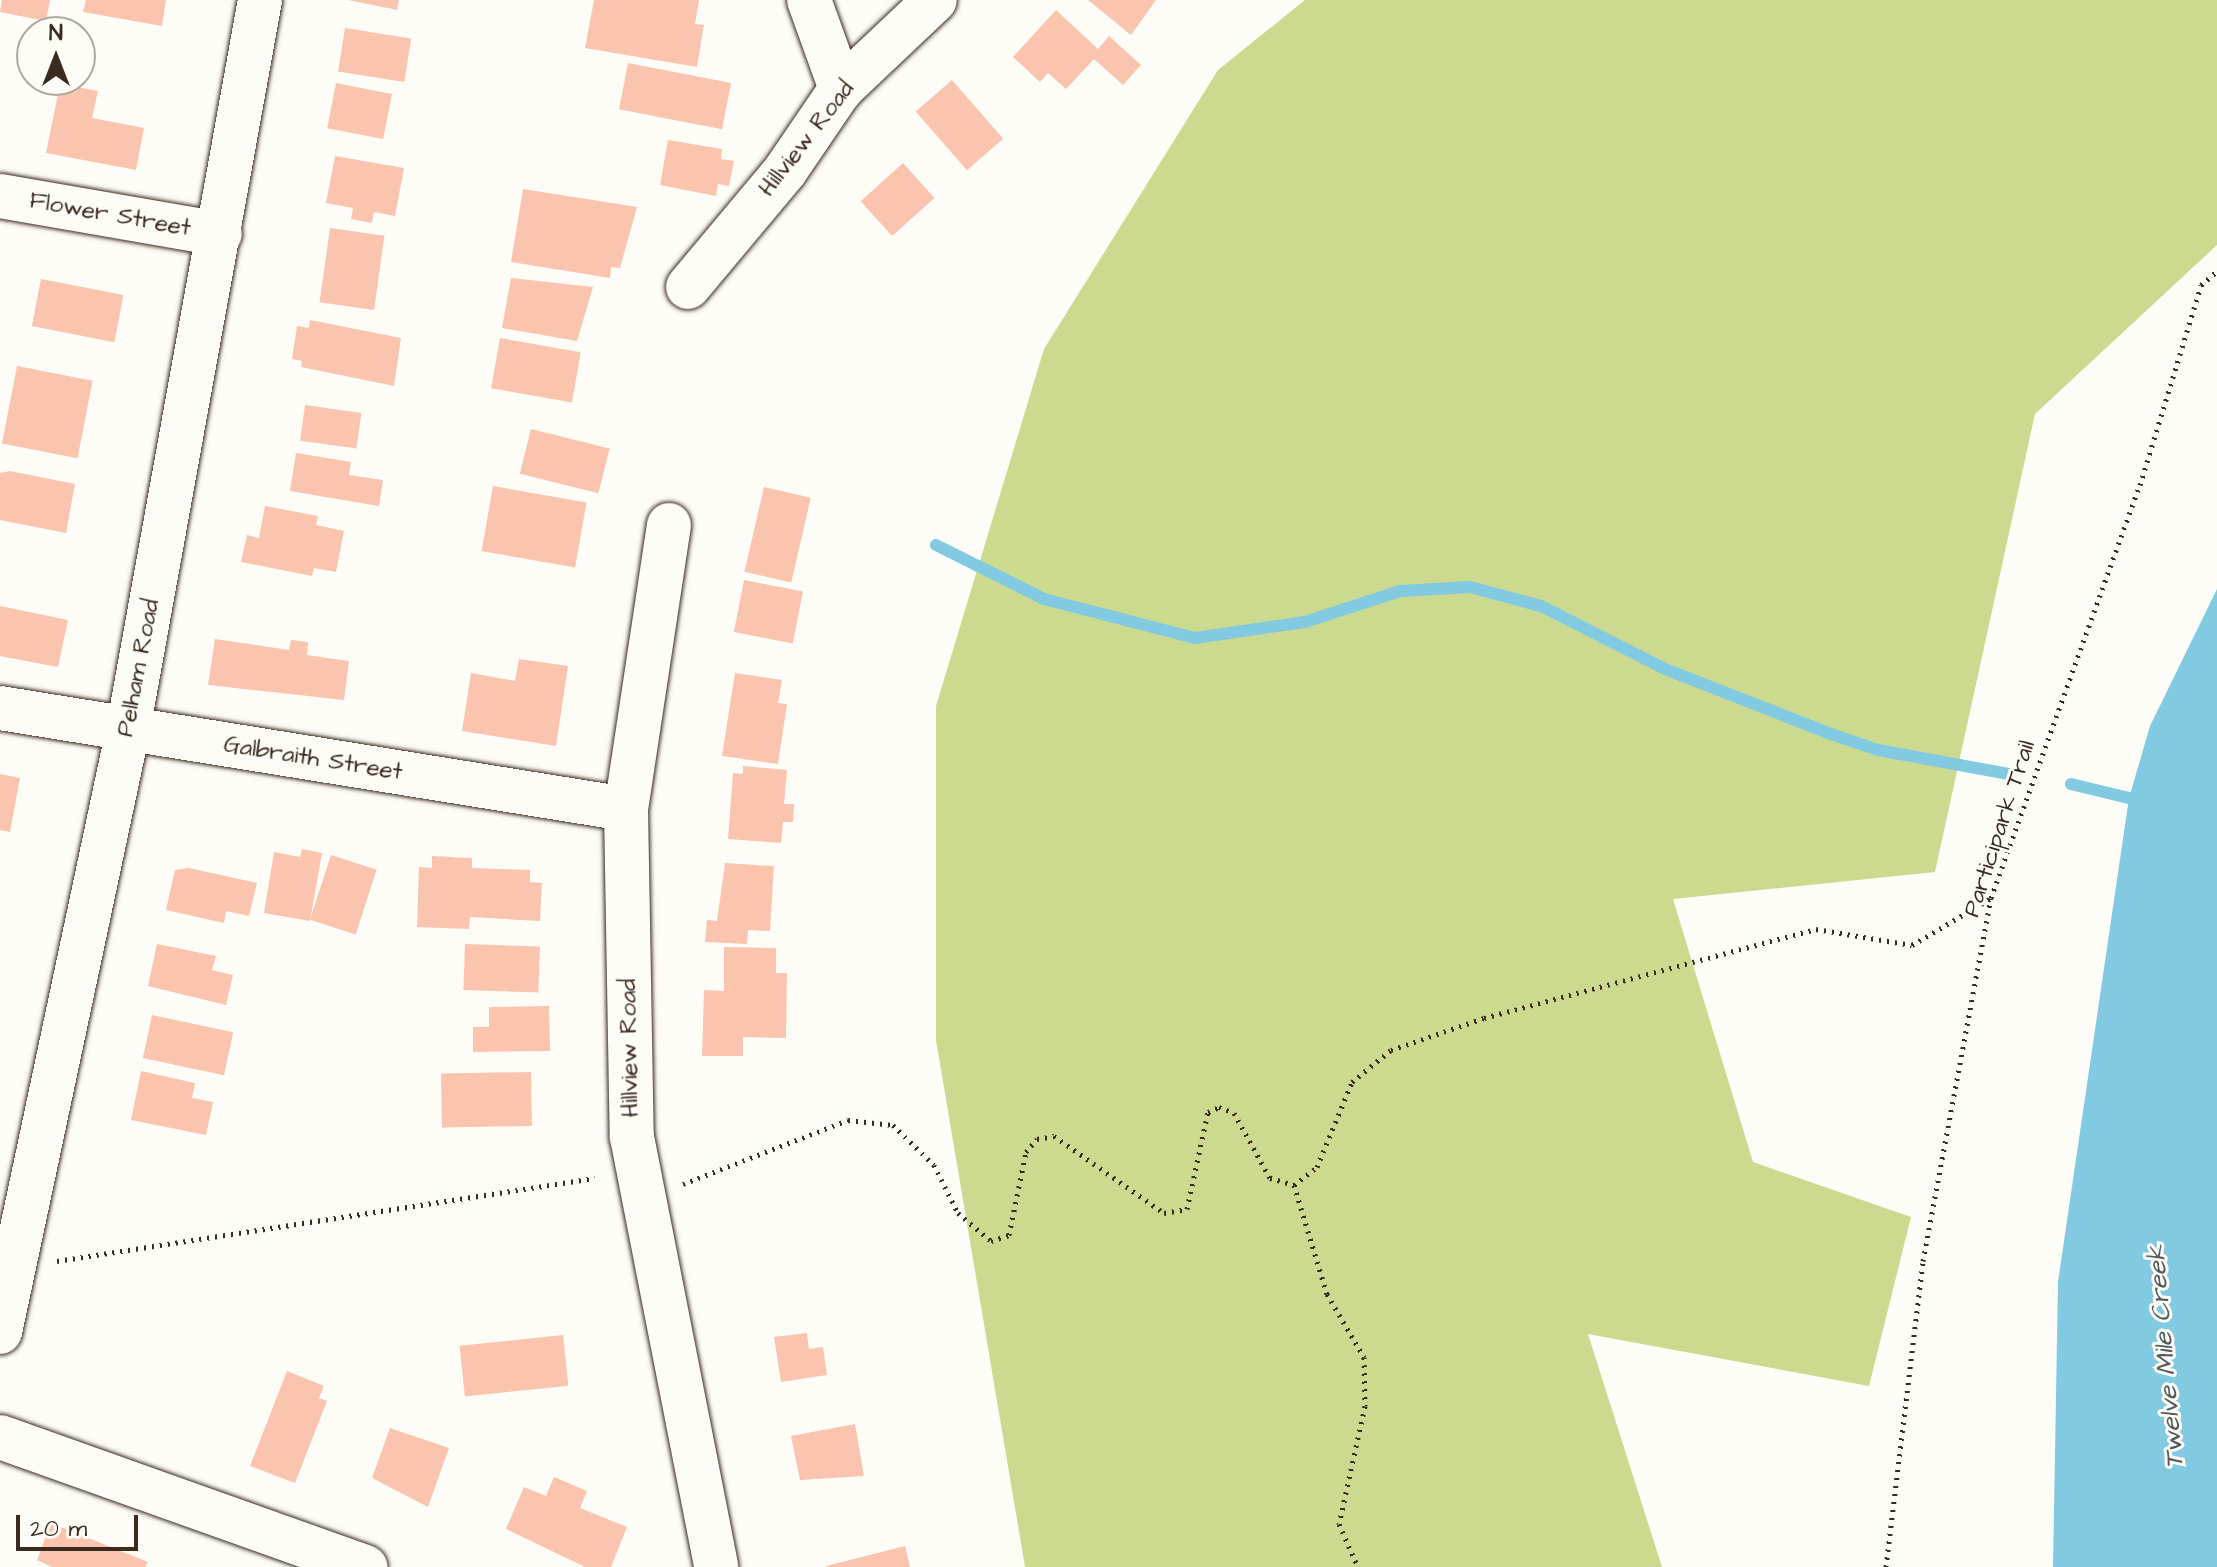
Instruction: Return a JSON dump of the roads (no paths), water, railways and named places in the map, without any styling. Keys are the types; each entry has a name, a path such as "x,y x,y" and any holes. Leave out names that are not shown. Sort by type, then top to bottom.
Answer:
{"street":[{"name":"Pelham Road","path":"0,1332 16,1265 12,1217 128,730 260,0"},
{"path":"809,0 841,89"},
{"name":"Hillview Road","path":"688,287 785,171 841,89 935,0"},
{"name":"Flower Street","path":"0,196 220,234"},
{"name":"Hillview Road","path":"669,525 626,809 632,1137 716,1567"},
{"name":"Galbraith Street","path":"0,708 626,809"},
{"path":"0,1437 366,1567"}],"water":[{"name":"Twelve Mile Creek","path":"2217,589 2217,1567 2053,1567 2058,1282 2129,798 2150,726"}],"waterway":[{"path":"936,545 1044,599 1195,638 1305,622 1400,591 1470,587 1541,606 1665,669 1828,733 1878,750 2009,774"},
{"path":"2071,784 2129,798"}]}
